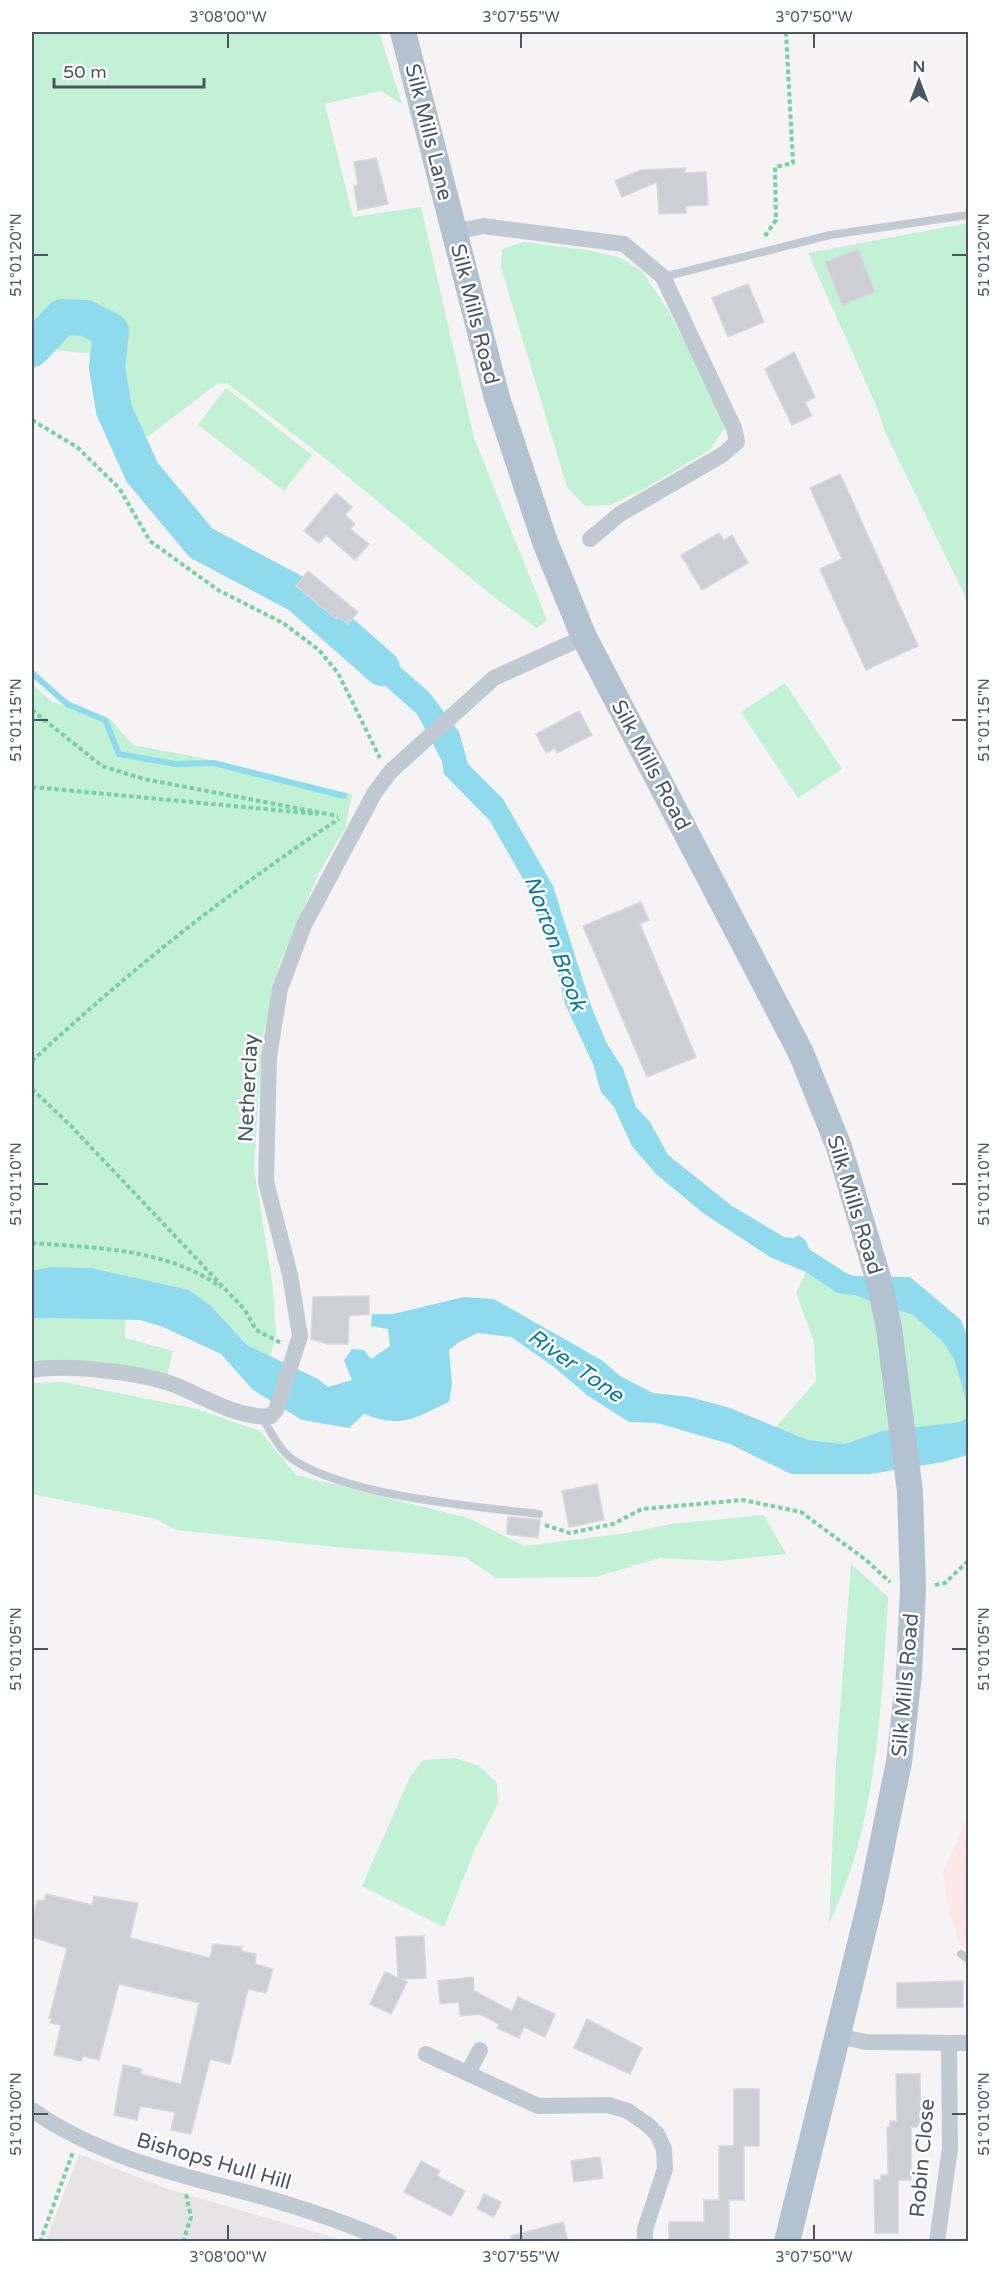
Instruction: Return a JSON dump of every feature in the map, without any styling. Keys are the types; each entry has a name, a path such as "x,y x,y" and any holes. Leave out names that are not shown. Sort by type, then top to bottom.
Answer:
{"main road":[{"name":"Silk Mills Lane","path":"403,32 454,232"},
{"name":"Silk Mills Road","path":"454,232 497,398 545,542 584,637 801,1053 839,1147 867,1238 889,1328 910,1492 913,1588 909,1675 899,1762 871,1899 788,2241"}],"street":[{"path":"454,232 483,226 624,244 663,277 734,428 737,442 722,455 620,514 590,539"},
{"name":"Netherclay","path":"269,1413 294,1356 300,1336 298,1312 266,1182 269,1057 280,989 304,925 370,801 391,771 494,678 584,637"},
{"path":"32,1370 97,1370 170,1383 229,1408 269,1413"},
{"path":"837,2036 866,2042 969,2043"},
{"name":"Robin Close","path":"938,2241 950,2148 952,2098 949,2044"},
{"path":"468,2073 480,2050"},
{"path":"426,2054 538,2106 608,2105 628,2111 648,2125 657,2134 664,2149 665,2169 645,2229 645,2241"},
{"name":"Bishops Hull Hill","path":"32,2110 79,2139 115,2155 263,2197 390,2241"}],"lane":[{"path":"410,32 410,63"},
{"path":"663,277 830,235 969,215"},
{"path":"269,1413 279,1444 294,1460 328,1476 380,1490 456,1504 539,1514"}],"path":[{"path":"755,254 755,245 770,231 776,220 775,167 793,163 786,32"},
{"path":"32,420 77,447 119,488 150,541 218,590 283,623 319,650 338,673 364,723 376,753 391,771"},
{"path":"32,710 102,766 144,779 343,816 201,917 73,1024 32,1062"},
{"path":"32,787 188,804 338,816"},
{"path":"32,1089 71,1126 245,1310 255,1330 294,1356"},
{"path":"32,1243 96,1248 178,1262 202,1274 228,1292"},
{"path":"539,1514 545,1525 570,1533 613,1524 642,1509 743,1500 801,1512 866,1560 893,1586 913,1588 945,1583 969,1561"},
{"path":"40,2241 79,2139"},
{"path":"178,2174 190,2205 191,2217 183,2241"}],"shaded area":[{"path":"968,1816 968,1950 961,1946 950,1916 943,1872"},
{"path":"79,2154 168,2189 339,2239 339,2242 46,2241"}],"green space":[{"path":"32,32 379,32 402,104 381,91 325,104 353,217 421,207 474,438 547,620 537,628 495,598 331,463 227,383 217,384 122,456 107,431 97,354 52,350 32,370"},
{"path":"968,223 968,602 885,432 878,410 808,253"},
{"path":"524,242 587,250 618,257 642,271 668,310 720,412 724,429 710,450 642,490 611,505 585,506 567,487 501,268 502,249"},
{"path":"226,388 312,455 284,491 198,425"},
{"path":"785,683 842,769 798,798 741,712"},
{"path":"32,684 52,702 110,719 133,745 197,757 352,794 346,826 319,873 279,965 262,1040 254,1168 273,1288 276,1335 270,1358 247,1345 211,1306 139,1281 91,1268 49,1267 32,1271"},
{"path":"806,1272 837,1293 854,1295 913,1315 942,1341 954,1359 968,1406 968,1416 960,1422 867,1435 844,1444 808,1440 776,1427 816,1381 814,1341 796,1293"},
{"path":"32,1318 125,1320 125,1338 173,1351 167,1376 105,1362 32,1361"},
{"path":"64,1382 197,1409 260,1431 296,1475 468,1518 525,1546 627,1533 671,1524 764,1515 786,1554 720,1561 660,1558 596,1577 496,1578 465,1557 335,1547 176,1530 156,1519 32,1494 32,1383"},
{"path":"851,1564 888,1597 886,1630 879,1728 870,1792 855,1856 829,1925 836,1763"},
{"path":"455,1758 479,1766 497,1783 498,1804 475,1849 444,1927 362,1886 410,1777 423,1760"}],"water":[{"path":"346,635 378,648 429,692 459,732 468,764 503,799 553,886 590,1003 606,1042 623,1069 636,1107 650,1122 668,1155 732,1206 784,1237 794,1238 799,1235 806,1241 809,1249 846,1273 854,1276 910,1277 961,1320 968,1338 968,1406 954,1359 942,1341 913,1315 854,1295 837,1293 806,1272 770,1257 703,1213 656,1174 632,1146 614,1107 601,1092 593,1064 565,1004 556,964 527,886 490,821 444,774 442,761 417,714 363,666 352,652"},
{"name":"River Tone","path":"49,1267 91,1268 189,1290 211,1306 247,1345 318,1379 328,1387 352,1380 344,1360 352,1349 364,1350 371,1359 390,1346 388,1329 371,1326 372,1314 393,1314 464,1297 494,1299 603,1361 620,1376 653,1393 690,1397 730,1408 808,1440 844,1444 882,1431 960,1422 968,1416 968,1455 943,1462 870,1474 791,1474 730,1444 657,1423 629,1422 587,1395 554,1367 511,1337 478,1333 459,1342 449,1350 452,1384 449,1402 408,1420 389,1421 364,1414 349,1428 302,1420 253,1390 221,1354 163,1327 140,1320 32,1318 32,1271"}],"building":[{"path":"376,158 388,204 358,210 354,186 358,185 354,162"},
{"path":"686,168 684,173 706,172 708,205 686,206 686,213 659,214 657,182 622,197 615,181 640,170"},
{"path":"858,249 875,292 842,305 825,262"},
{"path":"748,284 764,322 728,337 712,298"},
{"path":"794,352 815,397 805,402 812,416 792,425 765,369"},
{"path":"840,474 918,646 866,670 820,569 842,559 810,488"},
{"path":"336,493 352,507 345,515 355,524 350,529 369,544 355,560 326,535 319,543 304,531"},
{"path":"719,533 724,540 732,535 748,563 702,590 681,555"},
{"path":"308,571 358,612 348,624 338,616 336,619 296,586"},
{"path":"579,711 592,735 557,753 555,748 546,753 536,734"},
{"path":"641,902 649,920 640,924 696,1057 647,1077 583,926"},
{"path":"369,1296 369,1314 349,1316 348,1344 328,1344 311,1339 313,1297"},
{"path":"597,1484 604,1520 569,1527 562,1491"},
{"path":"508,1517 540,1520 538,1538 507,1534"},
{"path":"46,1894 92,1905 94,1896 138,1903 130,1938 210,1958 213,1944 242,1947 241,1951 256,1954 255,1964 273,1969 266,1993 248,1989 230,2064 210,2059 191,2134 171,2130 175,2112 140,2106 137,2120 114,2115 123,2065 142,2069 141,2074 181,2084 199,2003 119,1984 99,2060 83,2056 81,2061 54,2055 61,2025 50,2023 52,2019 49,2018 67,1948 32,1937 32,1923 37,1900 44,1901"},
{"path":"424,1936 426,1978 402,1979 407,1982 391,2014 370,2004 385,1972 398,1978 396,1937"},
{"path":"473,1977 474,1991 512,2011 518,1997 555,2014 545,2037 524,2027 519,2038 497,2028 499,2024 480,2014 460,2016 459,2002 440,2004 438,1981"},
{"path":"963,1981 963,2007 897,2008 897,1983"},
{"path":"587,2019 642,2048 630,2074 574,2048"},
{"path":"896,2074 920,2074 921,2127 911,2127 911,2180 898,2180 898,2233 875,2233 874,2180 881,2180 881,2175 888,2175 887,2127 890,2127 890,2121 897,2121"},
{"path":"734,2089 759,2089 759,2146 744,2146 744,2200 729,2200 729,2241 669,2241 669,2222 704,2222 704,2200 719,2200 719,2146 734,2146"},
{"path":"600,2157 603,2178 574,2182 571,2161"},
{"path":"421,2161 440,2171 437,2176 465,2191 451,2216 404,2192"},
{"path":"484,2194 501,2202 494,2217 477,2209"},
{"path":"563,2222 568,2241 511,2241 511,2236"}],"waterway":[{"name":"Norton Brook","path":"32,349 62,317 86,318 111,331 107,367 114,410 142,472 201,543 299,595 382,668"},
{"path":"32,673 67,704 105,720 119,754 175,764 214,763 344,796"}]}
